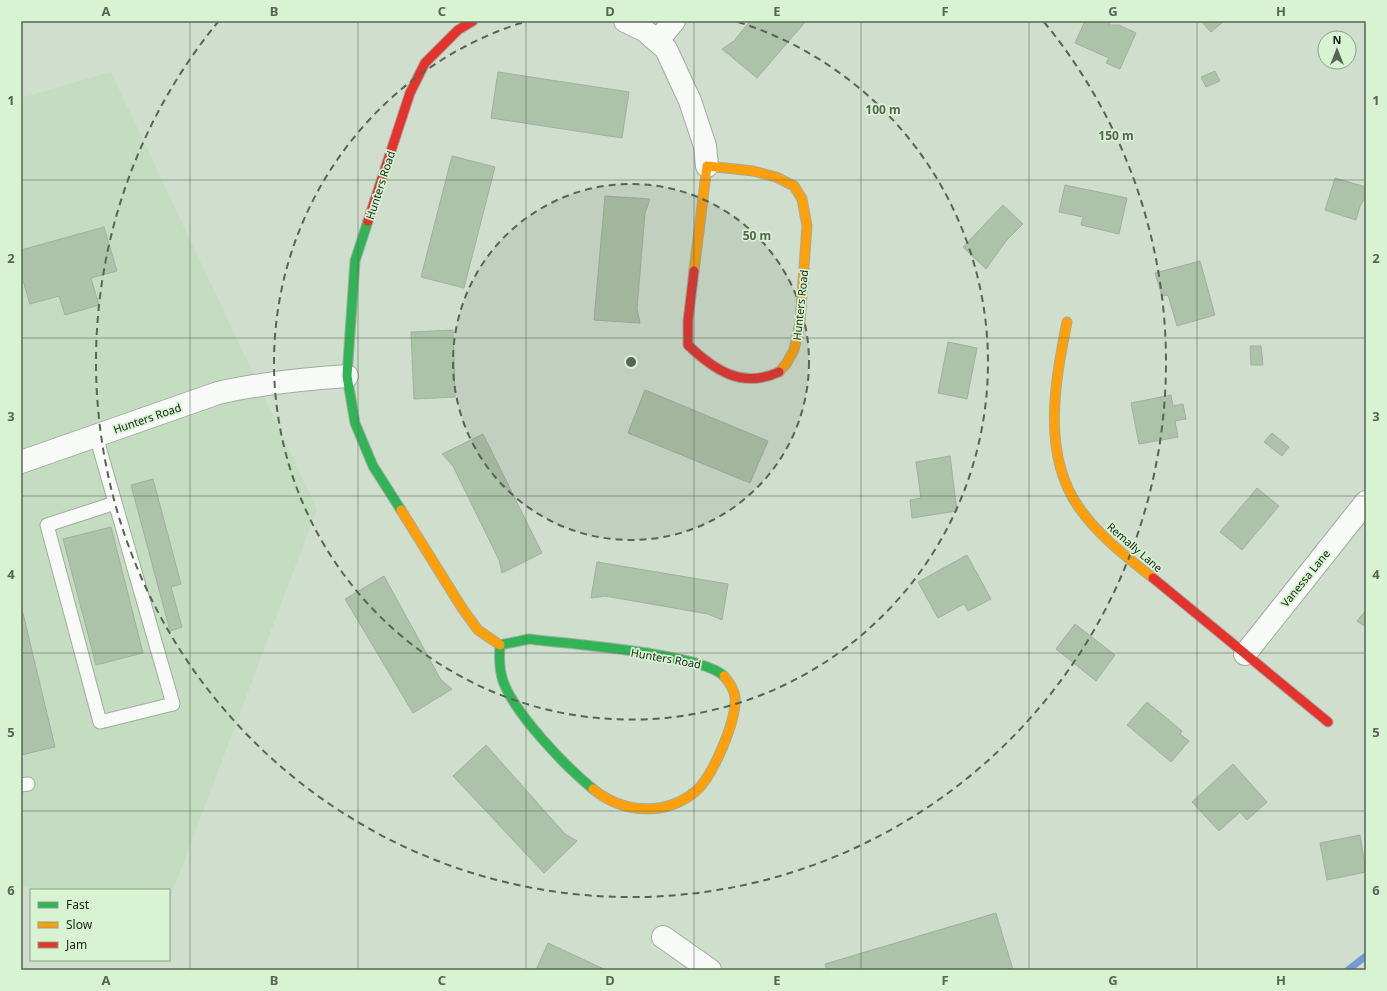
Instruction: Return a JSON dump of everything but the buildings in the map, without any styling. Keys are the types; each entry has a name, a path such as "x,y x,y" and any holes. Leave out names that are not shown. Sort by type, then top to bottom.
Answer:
{"street":[{"name":"Hunters Road","path":"473,21 453,35 425,63 410,93 355,261 347,376 355,423 373,466 462,608 478,630 500,645 529,639 644,653 703,664 717,671 732,686 736,699 730,728 699,789 688,798 672,805 652,808 619,805 599,794 573,771 527,721 503,682 498,667 500,645"},
{"name":"Hunters Road","path":"624,21 644,30 658,40 666,49 690,101 705,146 707,166 688,321 688,345 702,360 722,373 741,379 762,376 779,371 791,358 798,337 807,226 806,212 802,199 795,186 784,180 767,175 707,166"},
{"path":"658,40 674,21"},
{"name":"Remally Lane","path":"1067,322 1057,369 1054,399 1054,428 1060,466 1072,496 1090,522 1106,539 1328,722"},
{"name":"Hunters Road","path":"21,462 218,393 237,388 285,380 347,376"},
{"name":"Vanessa Lane","path":"1245,654 1366,502"},
{"path":"663,937 710,970"}],"lane":[{"path":"96,436 173,704 100,722 47,525 115,503"}],"shaded area":[{"path":"111,72 317,509 170,898 170,889 39,889 21,886 21,98"}],"waterway":[{"path":"1348,970 1366,956"}],"traffic: fast":[{"path":"368,221 355,261 347,376 355,423 373,466 401,510"},
{"path":"529,639 632,651 689,661 710,668 724,676"},
{"path":"529,639 500,645 499,654 503,681 518,709 529,724 555,753 593,789"}],"traffic: slow":[{"path":"707,166 753,171 776,177 794,186 802,199 807,226 800,323 794,350 786,364 779,372"},
{"path":"694,271 707,166"},
{"path":"1067,322 1058,369 1054,418 1060,465 1068,488 1080,509 1096,529 1153,578"},
{"path":"401,510 462,608 478,630 500,645"},
{"path":"593,789 604,797 617,803 644,809 671,805 696,791 703,784 710,773 723,747 735,707 734,694 731,686 724,676"}],"traffic: jam":[{"path":"368,221 410,93 425,63 458,30 473,21"},
{"path":"694,271 688,321 688,345 718,369 741,378 766,377 779,372"},
{"path":"1153,578 1328,722"}]}
